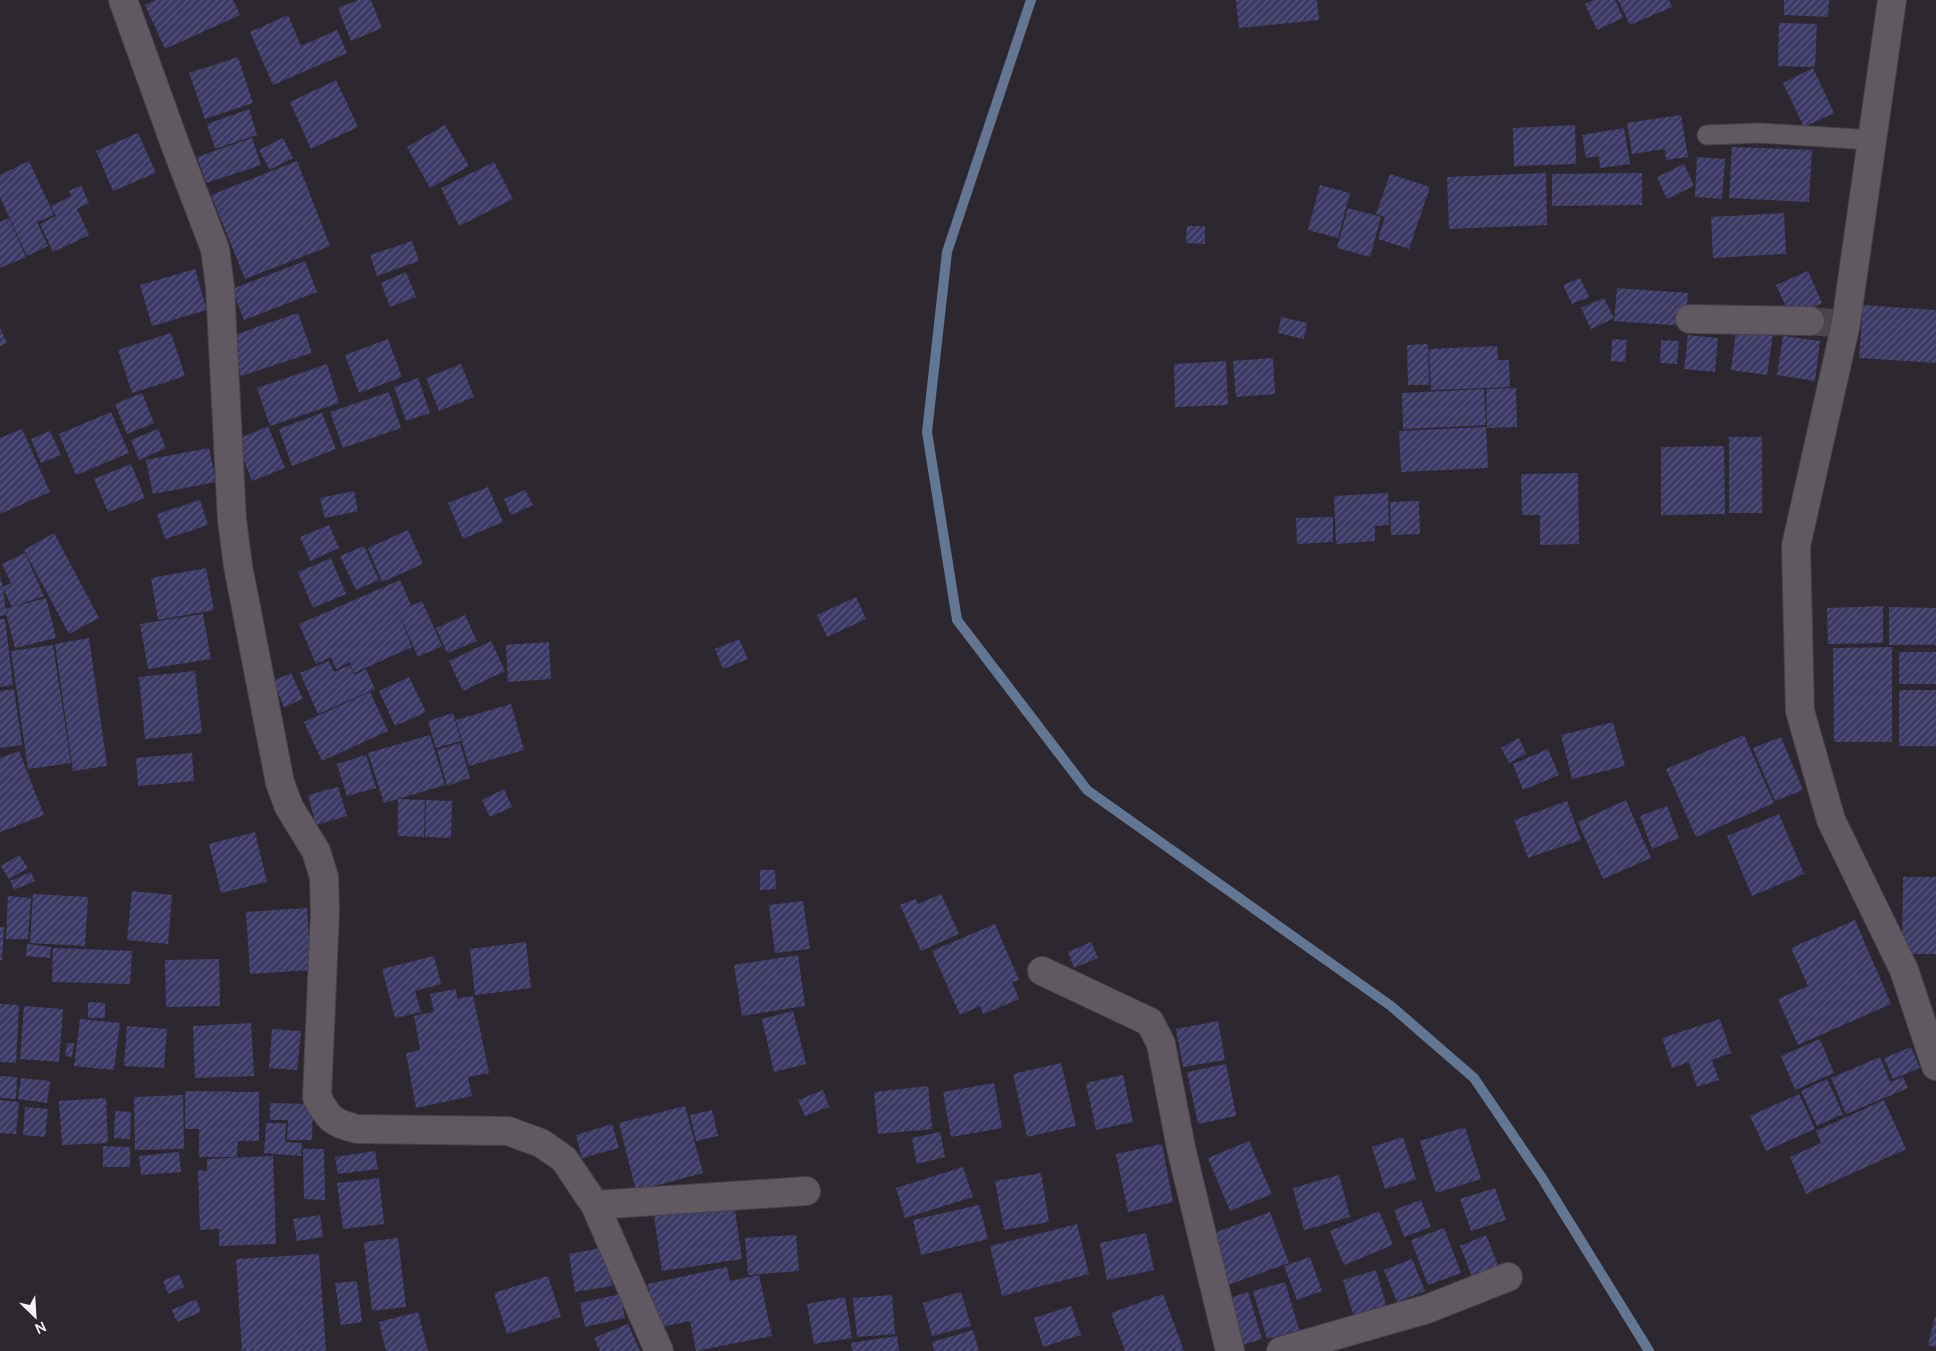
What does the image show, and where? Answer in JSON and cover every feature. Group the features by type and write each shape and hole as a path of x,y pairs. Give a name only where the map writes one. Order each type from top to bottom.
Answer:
{"street":[{"path":"123,0 215,249 220,288 232,520 238,566 280,784 290,807 316,851 324,876 326,911 317,1097 326,1114 337,1124 357,1129 508,1131 541,1143 564,1159 595,1205 659,1351"},
{"path":"1892,0 1872,140 1829,322 1796,546 1800,711 1831,820 1904,970 1936,1066"},
{"path":"1690,320 1829,322"},
{"path":"1042,971 1150,1022 1161,1044 1181,1148 1230,1351"},
{"path":"595,1205 806,1191"},
{"path":"1281,1351 1427,1309 1508,1276"}],"lane":[{"path":"1707,135 1760,133 1872,140"}],"building":[{"path":"156,0 233,0 240,15 165,49 145,5"},
{"path":"358,0 371,0 382,28 351,41 338,8"},
{"path":"1236,0 1317,0 1319,20 1239,28"},
{"path":"1594,0 1615,0 1623,18 1597,30 1585,4"},
{"path":"1618,0 1669,0 1672,7 1630,25"},
{"path":"1784,0 1829,0 1828,17 1784,15"},
{"path":"288,15 301,46 337,30 347,53 273,85 250,32"},
{"path":"1779,23 1817,24 1815,67 1778,66"},
{"path":"238,57 253,103 205,119 189,73"},
{"path":"1813,68 1834,113 1804,127 1783,83"},
{"path":"336,80 358,127 311,149 290,102"},
{"path":"249,109 257,135 215,149 207,124"},
{"path":"1681,115 1688,157 1666,160 1665,149 1632,154 1627,123"},
{"path":"445,125 469,166 430,188 407,147"},
{"path":"1575,125 1576,164 1514,166 1513,128"},
{"path":"1624,128 1630,164 1600,168 1599,156 1586,158 1582,135"},
{"path":"138,133 156,173 113,191 96,151"},
{"path":"252,138 261,165 206,183 197,157"},
{"path":"283,138 293,158 270,170 259,150"},
{"path":"1732,147 1812,150 1809,202 1729,198"},
{"path":"1697,157 1725,159 1722,199 1695,197"},
{"path":"29,161 54,215 37,222 48,246 27,256 0,197 0,175"},
{"path":"297,161 330,246 245,279 211,195"},
{"path":"494,162 513,199 459,226 441,188"},
{"path":"1684,164 1694,186 1667,199 1657,177"},
{"path":"1546,173 1547,225 1449,229 1447,177"},
{"path":"1642,173 1642,205 1552,206 1552,174"},
{"path":"1390,174 1430,187 1409,249 1378,239 1385,217 1376,214"},
{"path":"81,185 89,203 77,209 89,235 53,252 40,224 56,216 51,206 72,196 69,191"},
{"path":"1320,185 1350,193 1338,238 1308,230"},
{"path":"1348,208 1381,217 1370,257 1337,248"},
{"path":"1784,213 1786,254 1713,258 1711,217"},
{"path":"9,218 26,257 0,268 0,222"},
{"path":"1187,226 1205,226 1205,244 1186,243"},
{"path":"412,241 419,261 377,276 370,255"},
{"path":"305,261 317,292 244,320 232,289"},
{"path":"195,269 207,310 152,326 140,285"},
{"path":"1808,271 1822,303 1791,318 1776,285"},
{"path":"406,272 416,297 390,307 381,283"},
{"path":"1580,278 1589,297 1572,304 1563,285"},
{"path":"1617,288 1688,293 1685,326 1614,321"},
{"path":"1604,298 1614,318 1591,329 1581,308"},
{"path":"1863,305 1936,310 1936,363 1859,358"},
{"path":"298,313 312,353 241,376 228,337"},
{"path":"1281,317 1307,323 1304,339 1278,333"},
{"path":"0,328 7,343 0,346"},
{"path":"1736,330 1773,334 1767,375 1731,370"},
{"path":"171,333 185,376 132,393 118,350"},
{"path":"1688,335 1718,338 1715,372 1684,369"},
{"path":"1783,336 1820,341 1815,381 1777,375"},
{"path":"388,339 402,377 359,393 345,355"},
{"path":"1612,339 1627,340 1625,362 1611,361"},
{"path":"1661,340 1679,341 1677,364 1660,363"},
{"path":"1428,344 1429,385 1408,385 1407,345"},
{"path":"1497,346 1498,360 1509,360 1510,387 1431,390 1429,349"},
{"path":"1273,358 1275,394 1236,397 1233,361"},
{"path":"1226,361 1228,405 1175,407 1174,364"},
{"path":"327,364 339,403 270,426 257,388"},
{"path":"461,364 474,397 439,411 426,378"},
{"path":"418,378 430,413 406,421 394,387"},
{"path":"1516,388 1517,427 1487,428 1486,389"},
{"path":"1484,389 1486,425 1403,429 1402,393"},
{"path":"389,392 401,428 343,448 330,412"},
{"path":"142,393 154,423 127,434 115,404"},
{"path":"111,412 129,453 76,475 59,434"},
{"path":"322,413 336,449 292,466 279,429"},
{"path":"268,426 285,468 252,481 236,440"},
{"path":"1486,427 1488,468 1401,472 1399,431"},
{"path":"22,429 50,492 0,514 0,438"},
{"path":"158,429 166,448 139,460 131,440"},
{"path":"50,431 61,455 41,463 31,439"},
{"path":"1729,437 1762,437 1762,513 1729,513"},
{"path":"1724,446 1725,514 1661,515 1661,447"},
{"path":"209,448 216,482 153,494 146,460"},
{"path":"131,464 145,498 108,512 94,479"},
{"path":"1578,473 1579,544 1540,545 1540,515 1522,515 1521,474"},
{"path":"488,487 503,522 463,539 448,503"},
{"path":"525,490 533,505 511,515 504,499"},
{"path":"354,491 358,511 325,518 320,498"},
{"path":"1388,493 1389,525 1375,526 1375,541 1336,544 1334,496"},
{"path":"200,500 208,525 165,539 157,514"},
{"path":"1419,501 1420,534 1391,535 1390,502"},
{"path":"1333,517 1333,542 1297,544 1296,518"},
{"path":"329,525 339,548 310,561 300,537"},
{"path":"408,530 423,564 382,582 368,548"},
{"path":"54,533 99,618 69,634 24,550"},
{"path":"364,546 379,580 356,590 340,556"},
{"path":"25,553 44,596 12,607 3,588 6,615 0,616 0,576 3,587 11,583 2,564"},
{"path":"331,558 346,594 313,608 298,572"},
{"path":"206,568 214,610 158,620 151,578"},
{"path":"400,580 411,605 401,610 422,601 442,646 418,657 398,611 412,647 354,673 350,662 336,669 331,657 316,664 299,624"},
{"path":"856,597 866,619 827,637 817,615"},
{"path":"46,598 56,638 15,648 5,609"},
{"path":"1883,606 1883,643 1828,644 1827,608"},
{"path":"1889,607 1936,608 1936,645 1889,645"},
{"path":"203,614 211,659 148,669 140,624"},
{"path":"465,615 477,641 447,653 436,628"},
{"path":"0,619 5,619 13,685 0,687"},
{"path":"89,638 107,766 73,771 55,644"},
{"path":"739,639 748,659 723,669 715,649"},
{"path":"491,641 505,671 463,691 449,661"},
{"path":"549,642 551,679 508,682 506,645"},
{"path":"53,645 71,763 28,769 11,651"},
{"path":"1892,647 1892,742 1834,742 1833,648"},
{"path":"1899,652 1936,652 1936,684 1899,684"},
{"path":"329,661 334,672 350,665 354,675 366,669 375,689 318,714 300,673"},
{"path":"195,671 202,733 145,739 139,677"},
{"path":"291,673 303,699 284,707 273,681"},
{"path":"409,677 426,712 395,726 379,691"},
{"path":"14,689 22,745 0,748 0,691"},
{"path":"1899,690 1936,690 1936,746 1899,746"},
{"path":"370,692 388,731 322,761 304,722"},
{"path":"511,704 524,750 469,766 456,720"},
{"path":"453,713 461,741 436,748 428,721"},
{"path":"1613,722 1625,766 1572,779 1561,735"},
{"path":"430,735 445,785 384,803 368,753"},
{"path":"1744,735 1774,803 1696,837 1666,769"},
{"path":"1781,737 1803,790 1775,801 1753,748"},
{"path":"1519,738 1526,754 1509,763 1501,748"},
{"path":"460,743 470,778 447,786 437,750"},
{"path":"1548,749 1559,775 1523,790 1513,764"},
{"path":"19,751 44,815 0,832 0,758"},
{"path":"192,753 194,781 138,786 136,758"},
{"path":"366,755 376,788 347,796 337,764"},
{"path":"338,787 347,816 316,825 308,795"},
{"path":"504,789 512,807 490,817 482,800"},
{"path":"398,799 425,800 424,837 398,836"},
{"path":"426,800 452,801 451,838 425,837"},
{"path":"1626,800 1651,858 1603,879 1578,822"},
{"path":"1567,801 1581,840 1528,858 1514,820"},
{"path":"1667,806 1679,838 1652,849 1640,816"},
{"path":"1779,814 1804,874 1752,896 1727,836"},
{"path":"255,832 267,882 221,893 209,844"},
{"path":"19,855 28,868 9,879 1,866"},
{"path":"760,870 775,870 776,889 760,890"},
{"path":"31,872 35,881 14,890 10,881"},
{"path":"1903,877 1936,877 1936,954 1902,954"},
{"path":"132,891 172,895 168,944 127,940"},
{"path":"33,894 88,897 85,946 30,943"},
{"path":"941,894 959,934 921,951 900,905 916,899 918,904"},
{"path":"8,896 31,898 28,939 6,939"},
{"path":"803,901 810,949 775,953 769,905"},
{"path":"307,908 311,970 250,974 246,912"},
{"path":"1855,920 1891,1004 1798,1045 1778,999 1808,986 1791,948"},
{"path":"995,924 1019,980 1012,982 1019,999 983,1014 980,1006 960,1015 932,951"},
{"path":"0,927 4,927 2,960 0,960"},
{"path":"526,942 531,988 475,995 470,949"},
{"path":"1091,942 1098,958 1074,968 1068,952"},
{"path":"27,944 51,947 50,958 26,956"},
{"path":"53,948 132,951 130,984 52,982"},
{"path":"798,955 805,1006 742,1016 734,965"},
{"path":"434,956 441,984 415,991 421,1012 395,1018 382,969"},
{"path":"219,959 220,1006 166,1007 165,960"},
{"path":"456,989 457,999 473,996 489,1073 468,1077 472,1096 416,1108 406,1053 420,1050 414,1016 434,1012 430,994"},
{"path":"88,1002 105,1003 105,1018 88,1018"},
{"path":"0,1004 19,1005 16,1063 0,1062"},
{"path":"24,1006 63,1009 59,1062 20,1059"},
{"path":"793,1011 806,1064 774,1072 762,1019"},
{"path":"80,1019 120,1023 114,1070 74,1066"},
{"path":"1720,1019 1731,1053 1712,1060 1719,1080 1697,1087 1689,1062 1672,1068 1662,1038"},
{"path":"1218,1021 1225,1060 1183,1067 1176,1029"},
{"path":"251,1023 254,1076 195,1078 193,1026"},
{"path":"127,1026 167,1029 164,1068 124,1066"},
{"path":"272,1029 301,1031 297,1070 269,1068"},
{"path":"1820,1039 1834,1073 1795,1090 1781,1056"},
{"path":"67,1043 74,1043 72,1057 65,1056"},
{"path":"1911,1047 1920,1068 1893,1079 1884,1058"},
{"path":"1880,1057 1890,1082 1903,1077 1908,1088 1846,1114 1831,1078"},
{"path":"1061,1063 1076,1126 1027,1137 1013,1074"},
{"path":"1226,1064 1236,1116 1198,1124 1187,1072"},
{"path":"1123,1075 1133,1122 1096,1130 1086,1083"},
{"path":"0,1076 17,1077 16,1099 0,1098"},
{"path":"21,1078 50,1081 47,1103 18,1099"},
{"path":"1827,1079 1843,1114 1817,1126 1801,1091"},
{"path":"994,1083 1002,1128 951,1137 943,1092"},
{"path":"928,1086 932,1129 878,1134 874,1092"},
{"path":"823,1090 829,1107 805,1116 798,1100"},
{"path":"185,1091 259,1092 259,1141 238,1141 237,1157 199,1157 199,1129 185,1129"},
{"path":"1799,1094 1815,1129 1766,1151 1750,1116"},
{"path":"183,1095 184,1149 135,1150 134,1097"},
{"path":"106,1098 108,1143 62,1145 59,1101"},
{"path":"0,1100 19,1102 16,1134 0,1133"},
{"path":"1884,1100 1906,1149 1806,1194 1790,1157 1821,1143 1816,1131"},
{"path":"270,1103 313,1104 312,1140 287,1140 288,1120 270,1120"},
{"path":"685,1106 703,1173 636,1191 619,1123"},
{"path":"25,1107 48,1109 45,1137 23,1135"},
{"path":"712,1110 718,1136 696,1141 690,1115"},
{"path":"115,1111 131,1112 130,1139 114,1138"},
{"path":"266,1123 286,1123 285,1142 302,1143 301,1156 264,1153"},
{"path":"612,1124 619,1148 582,1158 576,1135"},
{"path":"1465,1127 1481,1179 1436,1193 1420,1141"},
{"path":"940,1132 945,1157 917,1164 912,1138"},
{"path":"1403,1137 1416,1179 1385,1189 1372,1147"},
{"path":"1249,1141 1272,1194 1230,1211 1208,1158"},
{"path":"1162,1144 1173,1202 1128,1212 1116,1154"},
{"path":"103,1146 130,1147 130,1167 103,1167"},
{"path":"303,1149 324,1149 325,1200 304,1199"},
{"path":"375,1151 378,1169 338,1174 335,1157"},
{"path":"179,1152 181,1172 141,1175 139,1156"},
{"path":"273,1156 276,1244 219,1246 219,1229 200,1230 198,1170 207,1171 207,1159"},
{"path":"963,1167 973,1197 905,1218 896,1188"},
{"path":"1041,1173 1049,1222 1004,1230 995,1181"},
{"path":"1339,1175 1350,1217 1304,1230 1293,1188"},
{"path":"379,1178 384,1224 343,1229 337,1183"},
{"path":"1495,1188 1506,1220 1471,1231 1460,1199"},
{"path":"1421,1200 1431,1227 1404,1237 1394,1210"},
{"path":"734,1204 742,1259 662,1271 654,1216"},
{"path":"979,1205 988,1239 921,1255 913,1220"},
{"path":"1379,1211 1393,1245 1344,1265 1330,1231"},
{"path":"1270,1212 1289,1263 1225,1286 1206,1236"},
{"path":"320,1215 323,1237 297,1241 293,1219"},
{"path":"1077,1224 1089,1274 1002,1296 990,1246"},
{"path":"1444,1228 1461,1273 1428,1285 1411,1240"},
{"path":"1146,1233 1154,1270 1107,1280 1100,1243"},
{"path":"796,1235 799,1271 748,1275 745,1238"},
{"path":"1486,1235 1499,1268 1473,1279 1460,1246"},
{"path":"398,1238 406,1307 372,1311 364,1242"},
{"path":"606,1247 612,1286 575,1292 569,1254"},
{"path":"319,1254 326,1351 242,1351 236,1259"},
{"path":"1310,1257 1322,1291 1297,1300 1284,1266"},
{"path":"1412,1259 1425,1291 1397,1302 1384,1270"},
{"path":"727,1267 730,1281 759,1275 772,1336 696,1351 690,1321 657,1328 648,1284"},
{"path":"1376,1270 1387,1308 1354,1317 1343,1280"},
{"path":"179,1274 184,1287 168,1294 163,1281"},
{"path":"548,1276 561,1317 507,1334 494,1293"},
{"path":"357,1281 362,1322 341,1325 335,1283"},
{"path":"1285,1282 1299,1330 1267,1339 1253,1291"},
{"path":"961,1292 971,1326 932,1336 923,1303"},
{"path":"1248,1292 1262,1339 1237,1347 1223,1300"},
{"path":"620,1294 625,1318 585,1327 580,1303"},
{"path":"1163,1294 1184,1351 1125,1351 1111,1313"},
{"path":"892,1295 895,1334 857,1337 853,1298"},
{"path":"845,1297 852,1338 814,1344 807,1304"},
{"path":"196,1299 201,1312 177,1322 172,1310"},
{"path":"1071,1306 1081,1335 1043,1347 1034,1318"},
{"path":"418,1312 428,1351 386,1351 379,1322"},
{"path":"1936,1317 1936,1347 1928,1345"},
{"path":"628,1324 640,1351 600,1351 594,1338"},
{"path":"973,1330 979,1351 934,1351 932,1342"},
{"path":"897,1336 899,1351 852,1351 851,1343"}],"waterway":[{"path":"1031,0 947,252 927,432 957,620 1087,790 1391,1006 1474,1078 1542,1178 1649,1351"}],"tunnel":[{"path":"1810,321 1832,323"}]}
